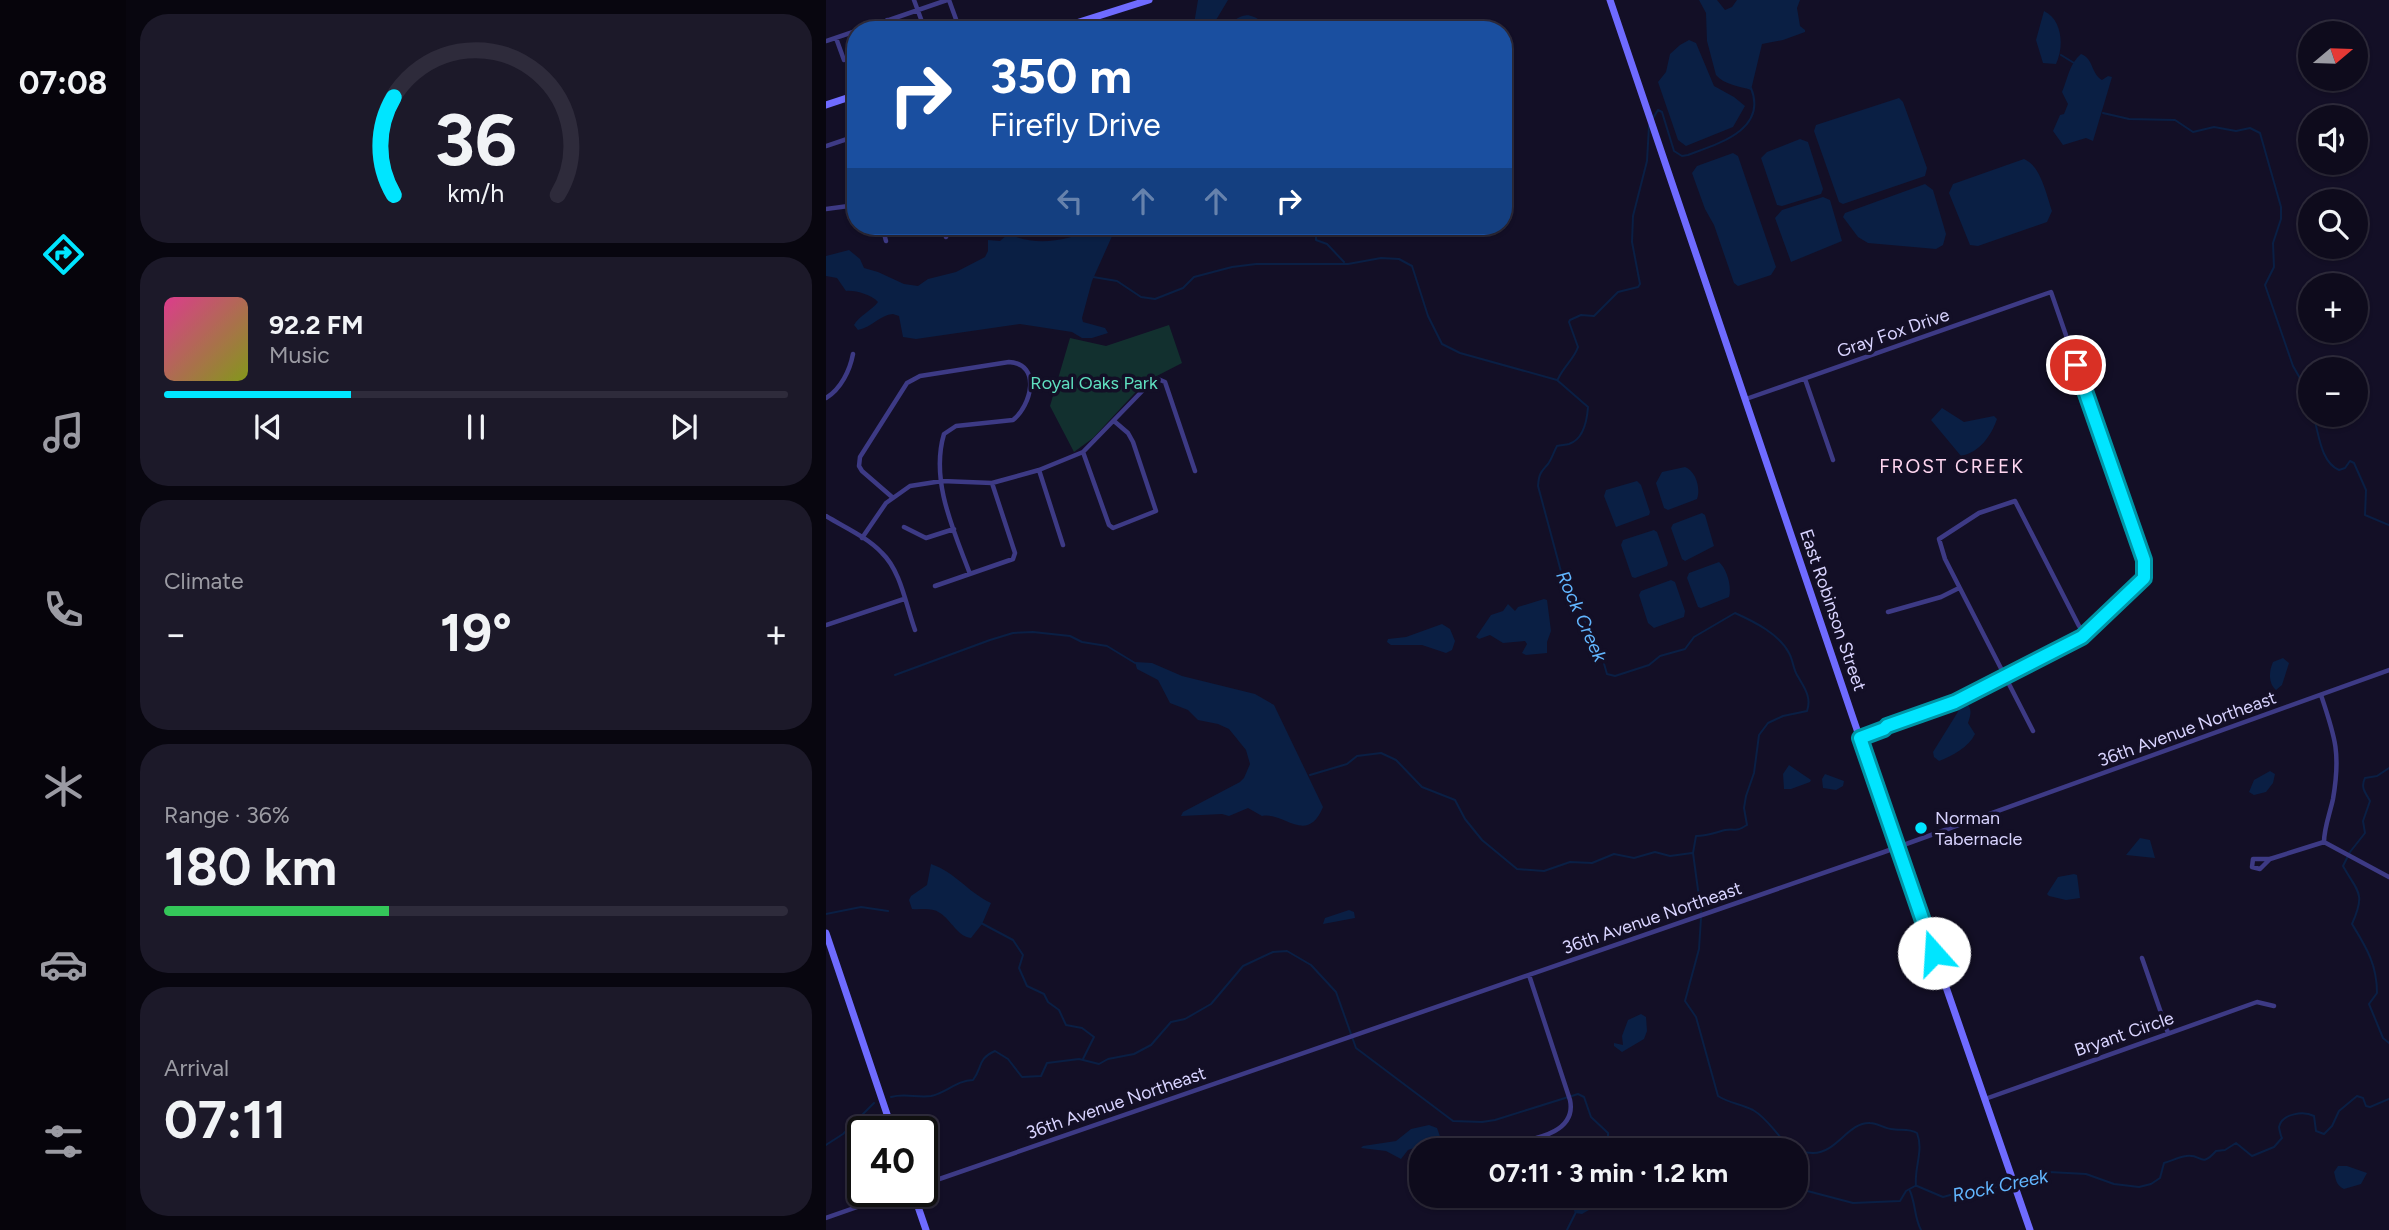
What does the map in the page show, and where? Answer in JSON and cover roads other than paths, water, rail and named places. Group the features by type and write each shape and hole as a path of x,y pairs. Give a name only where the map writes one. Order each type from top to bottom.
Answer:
{"street":[{"path":"914,0 922,21"},
{"path":"884,21 948,0 957,21"},
{"path":"1082,21 1149,0"},
{"name":"East Robinson Street","path":"1610,0 1859,736 2030,1230"},
{"path":"826,41 847,34"},
{"path":"836,38 844,60"},
{"path":"826,105 847,98"},
{"path":"826,146 847,139"},
{"path":"826,209 847,206"},
{"path":"884,235 886,241"},
{"name":"Gray Fox Drive","path":"1745,400 2051,292 2145,566 2141,582 2087,634"},
{"path":"826,398 838,388 851,367 853,354"},
{"path":"892,497 862,471 859,466 860,457 907,383 920,376 1009,362 1024,366 1030,378 1024,409 1020,415 1013,419 957,426 944,434 941,444 943,496 970,574"},
{"path":"1805,379 1833,460"},
{"path":"862,538 892,497 910,486 942,481 992,484 1039,470 1083,452 1149,384 1162,380 1166,382 1195,471"},
{"path":"1083,452 1108,525 1113,528 1156,511 1133,442 1128,433 1114,421"},
{"path":"1039,470 1063,545"},
{"path":"935,586 1013,559 1015,553 992,484"},
{"path":"1859,736 1880,725 1887,726 1955,702 2005,677 2087,634 2079,626 2015,501 1979,513 1939,539 1942,553 1959,588 2005,677 2033,732"},
{"path":"826,516 862,538 882,553 891,564 915,630"},
{"path":"904,527 926,538 954,529"},
{"path":"1888,612 1941,597 1959,588"},
{"path":"826,625 904,599"},
{"name":"36th Avenue Northeast","path":"938,1179 1898,847 2389,670"},
{"path":"2321,695 2334,731 2337,750 2333,798 2324,842"},
{"path":"2270,859 2324,842 2387,876 2389,882"},
{"path":"826,933 888,1116"},
{"path":"2142,958 2168,1034"},
{"path":"1529,975 1570,1100 1571,1112 1568,1120 1541,1138"},
{"name":"Bryant Circle","path":"1985,1099 2257,1002 2274,1006"},
{"path":"826,1217 856,1207"},
{"path":"918,1207 926,1230"}],"water":[{"path":"1198,0 1228,0 1217,21 1194,21"},
{"path":"1699,0 1717,0 1725,10 1732,7 1737,0 1800,0 1797,8 1800,26 1805,32 1762,44 1751,90 1732,85 1716,75 1707,41 1706,13"},
{"path":"2044,11 2055,21 2060,35 2056,64 2043,63 2036,40"},
{"path":"1245,16 1260,21 1235,21"},
{"path":"1689,40 1696,43 1714,86 1745,106 1733,127 1686,146 1678,140 1658,82 1666,72 1670,54"},
{"path":"2081,54 2088,59 2102,80 2108,76 2112,77 2093,141 2086,138 2063,145 2053,131 2068,104 2062,92 2069,72"},
{"path":"1899,98 1903,102 1927,168 1925,176 1843,204 1839,202 1814,131 1816,125"},
{"path":"1800,139 1808,142 1823,189 1821,194 1782,206 1777,205 1761,158 1767,152"},
{"path":"1733,153 1738,156 1776,267 1771,275 1738,286 1734,283 1692,173 1697,166"},
{"path":"2024,159 2035,168 2045,189 2052,211 2047,222 1978,246 1970,245 1949,193 1953,184"},
{"path":"1925,184 1933,190 1946,234 1943,245 1936,249 1868,243 1858,237 1843,217 1845,213"},
{"path":"1823,197 1830,200 1842,241 1791,262 1775,218 1782,210"},
{"path":"1007,235 1031,241 1053,241 1074,236 1113,235 1092,281 1082,318 1083,322 1105,328 1108,333 1092,338 1020,324 916,339 903,337 899,316 893,314 858,330 854,325 856,322 878,302 872,297 846,291 837,278 826,276 826,256 849,250 860,259 864,268 904,284 918,286 928,279 956,272 985,257 988,240 1000,241"},
{"path":"1942,408 1964,422 1994,416 1997,419 1984,442 1974,451 1961,456 1931,420"},
{"path":"1685,467 1697,481 1697,499 1668,510 1664,508 1656,483 1662,472"},
{"path":"1637,481 1641,485 1649,515 1616,527 1604,496 1606,490"},
{"path":"1702,513 1705,515 1714,546 1685,561 1671,528 1673,524"},
{"path":"1654,530 1657,532 1667,566 1632,577 1621,545 1623,540"},
{"path":"1719,562 1728,578 1729,597 1698,607 1687,578 1689,573"},
{"path":"1671,580 1675,582 1685,611 1684,617 1654,628 1648,623 1639,595 1641,591"},
{"path":"1547,600 1551,631 1547,653 1522,653 1527,644 1525,641 1503,643 1490,635 1479,639 1476,637 1491,615 1503,611 1508,604 1515,611 1518,607"},
{"path":"1442,624 1450,629 1455,641 1452,650 1446,653 1422,645 1391,645 1387,642 1388,639 1406,637"},
{"path":"2283,658 2289,663 2282,685 2276,690 2270,680 2271,669 2273,662"},
{"path":"1135,662 1152,663 1182,676 1255,694 1274,705 1323,807 1317,818 1302,826 1262,816 1248,808 1229,816 1181,816 1183,812 1244,778 1250,764 1246,750 1229,729 1198,720 1188,710 1170,703 1158,680 1137,669"},
{"path":"1964,702 1970,708 1968,723 1975,734 1955,754 1939,761 1933,752"},
{"path":"1789,765 1811,780 1810,782 1784,789 1783,774"},
{"path":"2270,771 2275,774 2273,783 2266,792 2254,795 2249,792 2254,780"},
{"path":"1825,774 1844,781 1843,786 1836,790 1823,788 1822,779"},
{"path":"2140,838 2150,840 2155,858 2126,855"},
{"path":"931,864 991,903 982,924 971,938 958,931 937,911 912,909 909,900 927,885"},
{"path":"2077,875 2080,898 2066,900 2047,894 2058,877"},
{"path":"1349,910 1354,912 1355,918 1323,924 1325,918"},
{"path":"1641,1014 1646,1017 1647,1031 1644,1039 1622,1052 1614,1043 1623,1045 1622,1036 1628,1020"},
{"path":"1429,1125 1437,1128 1441,1138 1409,1138 1409,1150 1401,1159 1386,1151 1361,1148 1396,1141 1411,1129"},
{"path":"2338,1166 2347,1166 2367,1173 2361,1184 2344,1189 2335,1177 2334,1172"},
{"path":"1573,1208 1592,1208 1582,1214 1575,1213"}],"waterway":[{"path":"2061,55 2074,63"},
{"path":"1653,118 1658,110 1662,112 1674,151 1682,156 1688,155 1725,140 1746,125 1752,115 1754,102 1751,88"},
{"path":"2103,113 2129,119 2175,120 2193,132 2214,127 2236,131 2250,128 2260,133 2281,207 2281,219 2273,243 2274,267 2265,285 2298,375"},
{"path":"1558,379 1578,347 1570,320 1581,315 1594,316 1618,292 1638,287 1640,284 1632,242 1633,216 1647,161 1649,126"},
{"name":"Rock Creek","path":"1316,235 1316,240 1327,244 1344,262"},
{"name":"Rock Creek","path":"1093,277 1117,281 1141,297 1155,299 1183,288 1194,277 1232,267 1256,264 1348,264 1381,258 1399,259 1412,266 1428,316 1442,344 1460,353 1557,380 1588,407 1586,424 1581,434 1574,442 1557,446 1541,473 1538,486 1563,579 1600,650 1607,674 1615,676 1649,665 1660,656 1685,649 1694,637 1735,613 1766,629 1785,646 1808,697 1807,711 1783,716 1768,723 1759,735 1754,773 1744,808 1747,825 1737,830 1696,836 1693,853 1701,912"},
{"path":"2316,427 2324,454 2333,466 2339,470 2345,468 2350,461 2354,463 2366,490 2365,515 2389,525"},
{"path":"895,675 1013,633 1070,636 1082,642 1107,646 1135,663"},
{"path":"1310,775 1347,764 1357,756 1381,753 1396,760 1422,787 1455,800 1465,819 1482,840 1517,869 1544,871 1570,862 1592,863 1614,854 1634,858 1655,852 1670,856 1692,853"},
{"path":"2389,768 2377,776 2365,778 2363,788 2370,801 2363,821 2365,833 2343,866 2359,899 2352,924 2366,948 2375,973 2377,993 2369,1004 2383,1038 2389,1043"},
{"path":"826,914 861,907 888,911"},
{"name":"Rock Creek","path":"1701,918 1699,949 1685,1001 1696,1017 1718,1096 1753,1110 1768,1122 1786,1143 1793,1148 1813,1153 1829,1148 1862,1124 1873,1123 1891,1129 1914,1131 1920,1146 1916,1186"},
{"path":"981,923 1013,940 1023,955 1019,968 1027,986 1044,994 1048,1002 1059,1010 1066,1025 1082,1028 1094,1037 1083,1059"},
{"path":"891,1097 931,1096 973,1080 983,1060 995,1051 1008,1059 1022,1077 1041,1076 1047,1063 1079,1059 1099,1064 1108,1059 1134,1054 1151,1045 1171,1022 1185,1019 1211,1004 1243,966 1273,952 1287,951 1311,965 1336,992 1356,1048 1453,1121 1495,1120 1578,1094 1584,1097 1591,1117 1611,1138"},
{"name":"Rock Creek","path":"2018,1183 2049,1172 2086,1174 2114,1184 2139,1187 2160,1178 2164,1163 2181,1157 2191,1156 2204,1160 2216,1151 2225,1150 2236,1143 2252,1156 2274,1147 2282,1138 2279,1127 2281,1122 2289,1116 2314,1116 2316,1131 2324,1134 2332,1126 2339,1111 2357,1096 2363,1098 2366,1106 2370,1107 2389,1099"},
{"path":"826,1145 843,1134 874,1103"},
{"name":"Rock Creek","path":"1917,1186 1943,1197 1965,1191 2012,1185"},
{"path":"1808,1191 1853,1203 1900,1201 1906,1191 1915,1186"},
{"path":"1910,1191 1921,1230"},
{"path":"1567,1230 1576,1212"}],"place":[{"name":"Norman Tabernacle","path":"1921,828"}],"district":[{"name":"FROST CREEK","path":"1952,466"}],"park label":[{"name":"Royal Oaks Park","path":"1094,383"}]}
